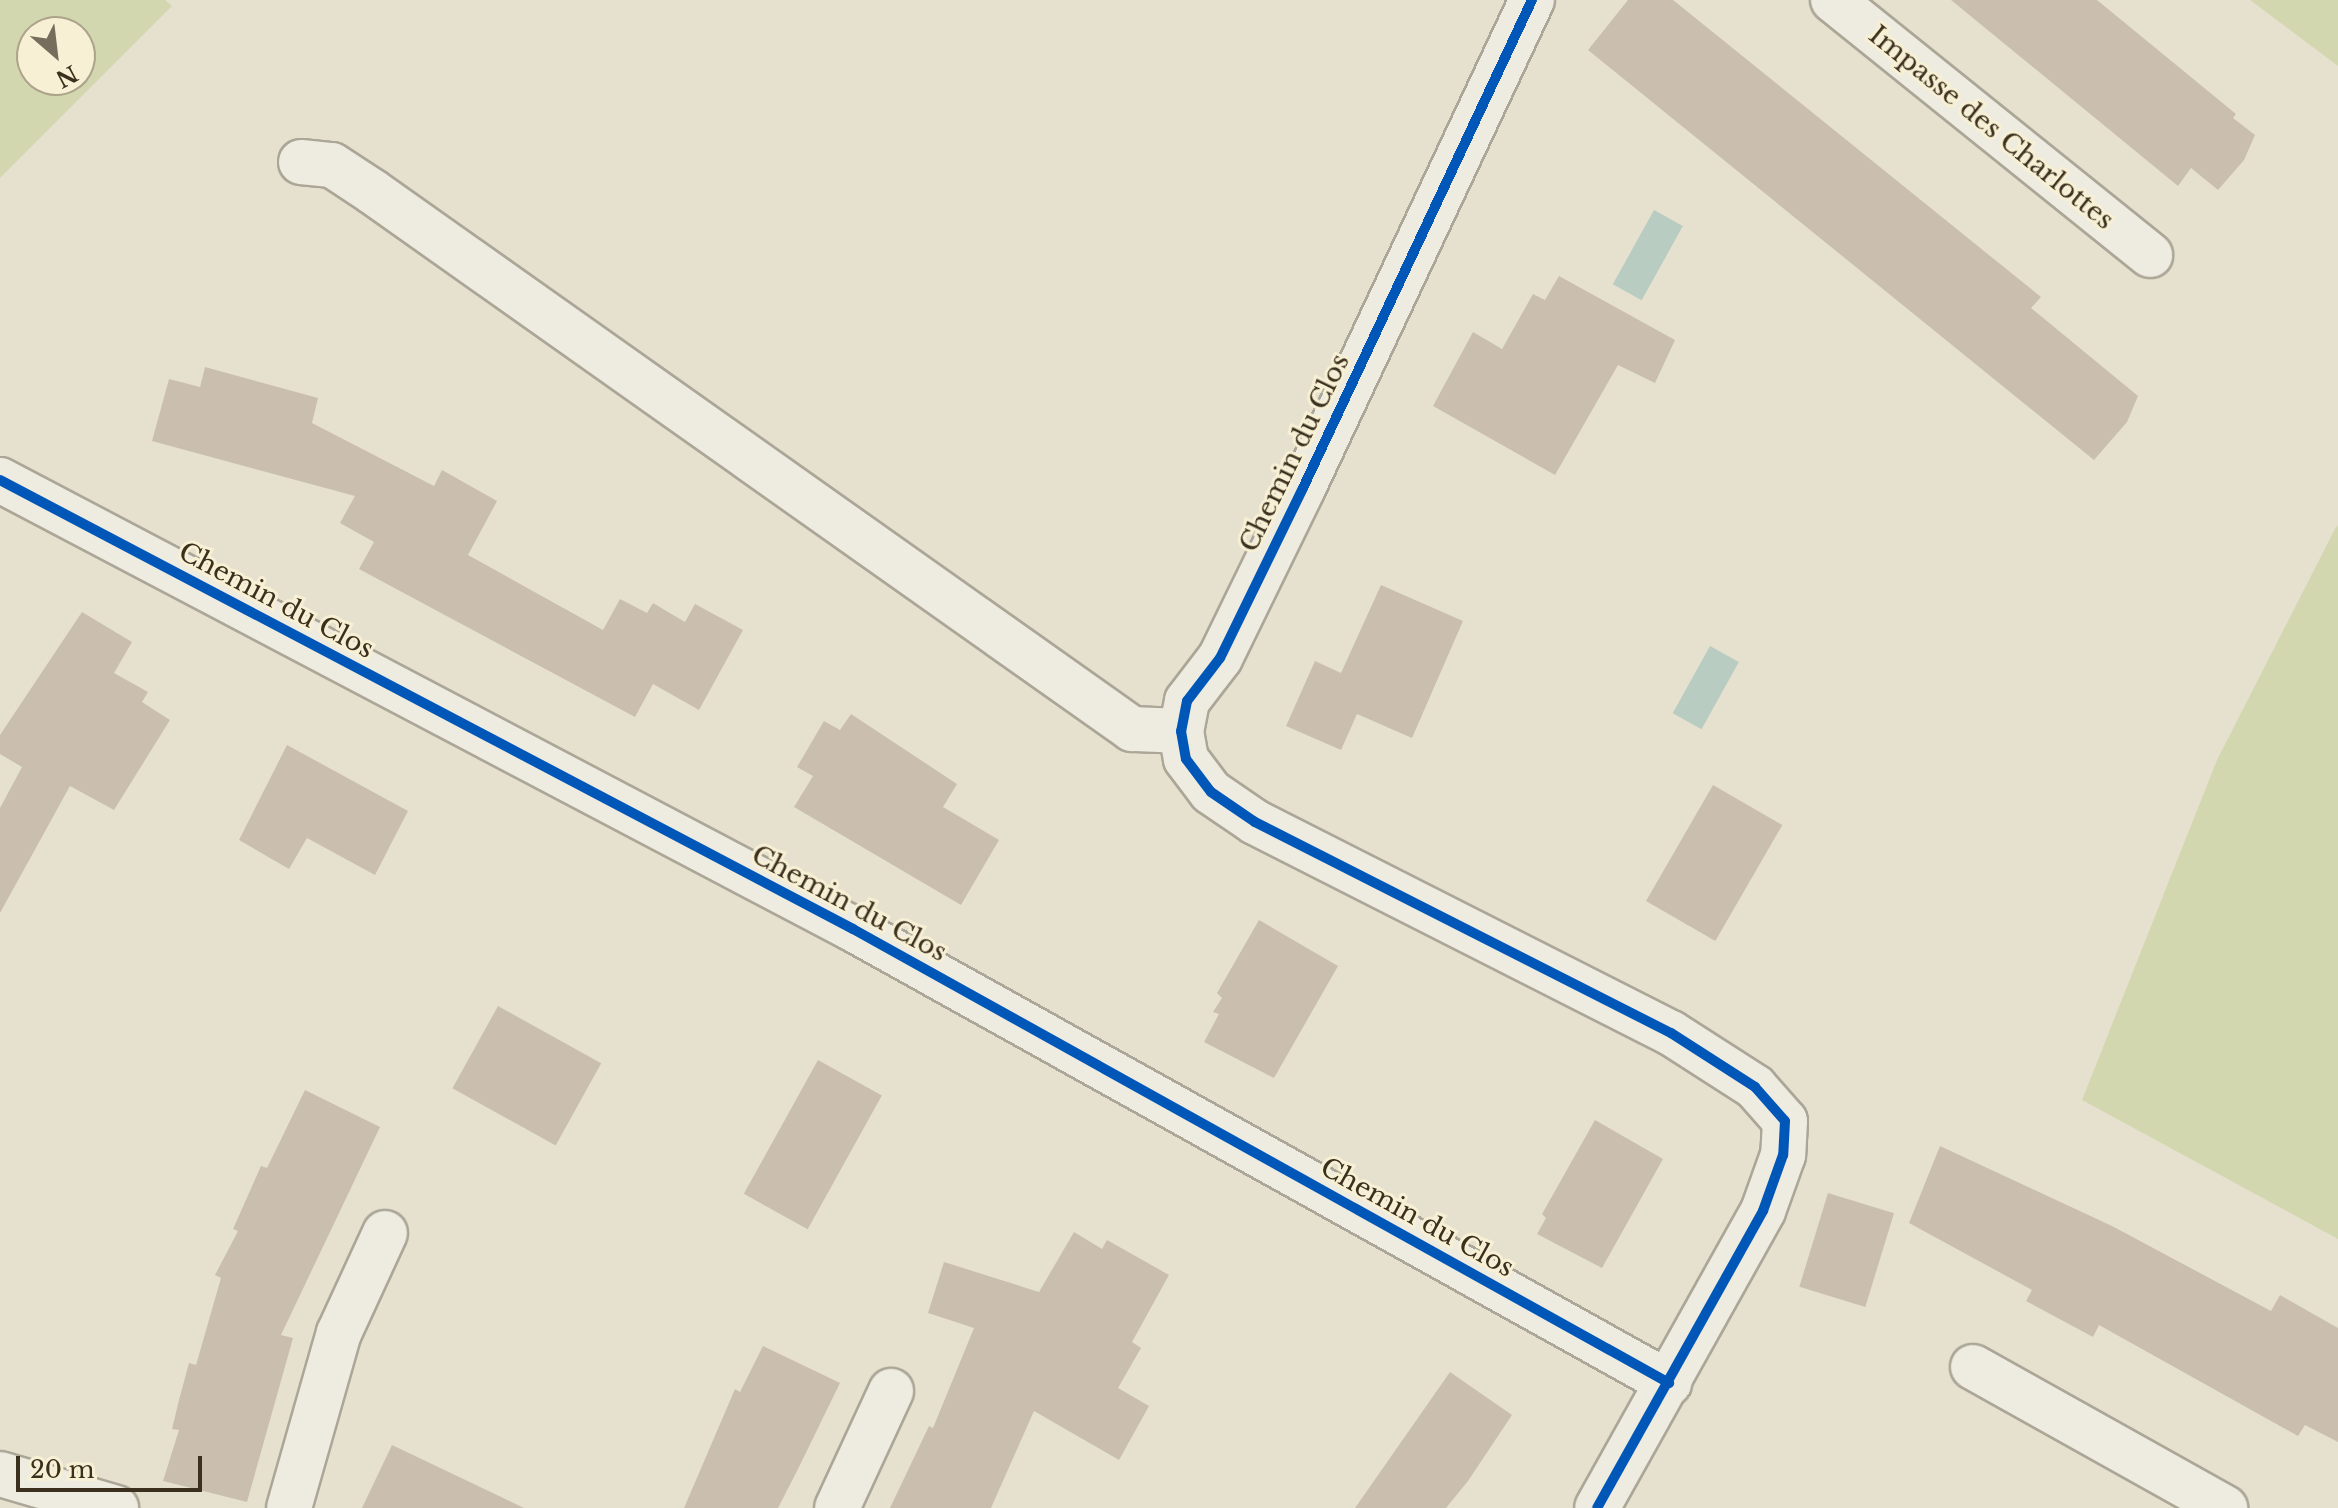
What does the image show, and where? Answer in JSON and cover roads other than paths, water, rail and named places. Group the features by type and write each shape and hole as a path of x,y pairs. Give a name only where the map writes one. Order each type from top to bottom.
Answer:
{"street":[{"name":"Chemin du Clos","path":"1181,731 1187,701 1220,658 1532,0"},
{"name":"Impasse des Charlottes","path":"1833,0 2150,255"},
{"path":"301,162 332,165 373,192 1132,729 1181,731 1186,759 1211,792 1255,822 1671,1033 1755,1087 1785,1121 1783,1155 1763,1211 1597,1508"},
{"name":"Chemin du Clos","path":"0,480 853,929 1669,1383"},
{"path":"289,1508 339,1333 385,1233"},
{"path":"1973,1367 2225,1508"},
{"path":"837,1508 891,1391"},
{"path":"0,1474 116,1508"}]}
